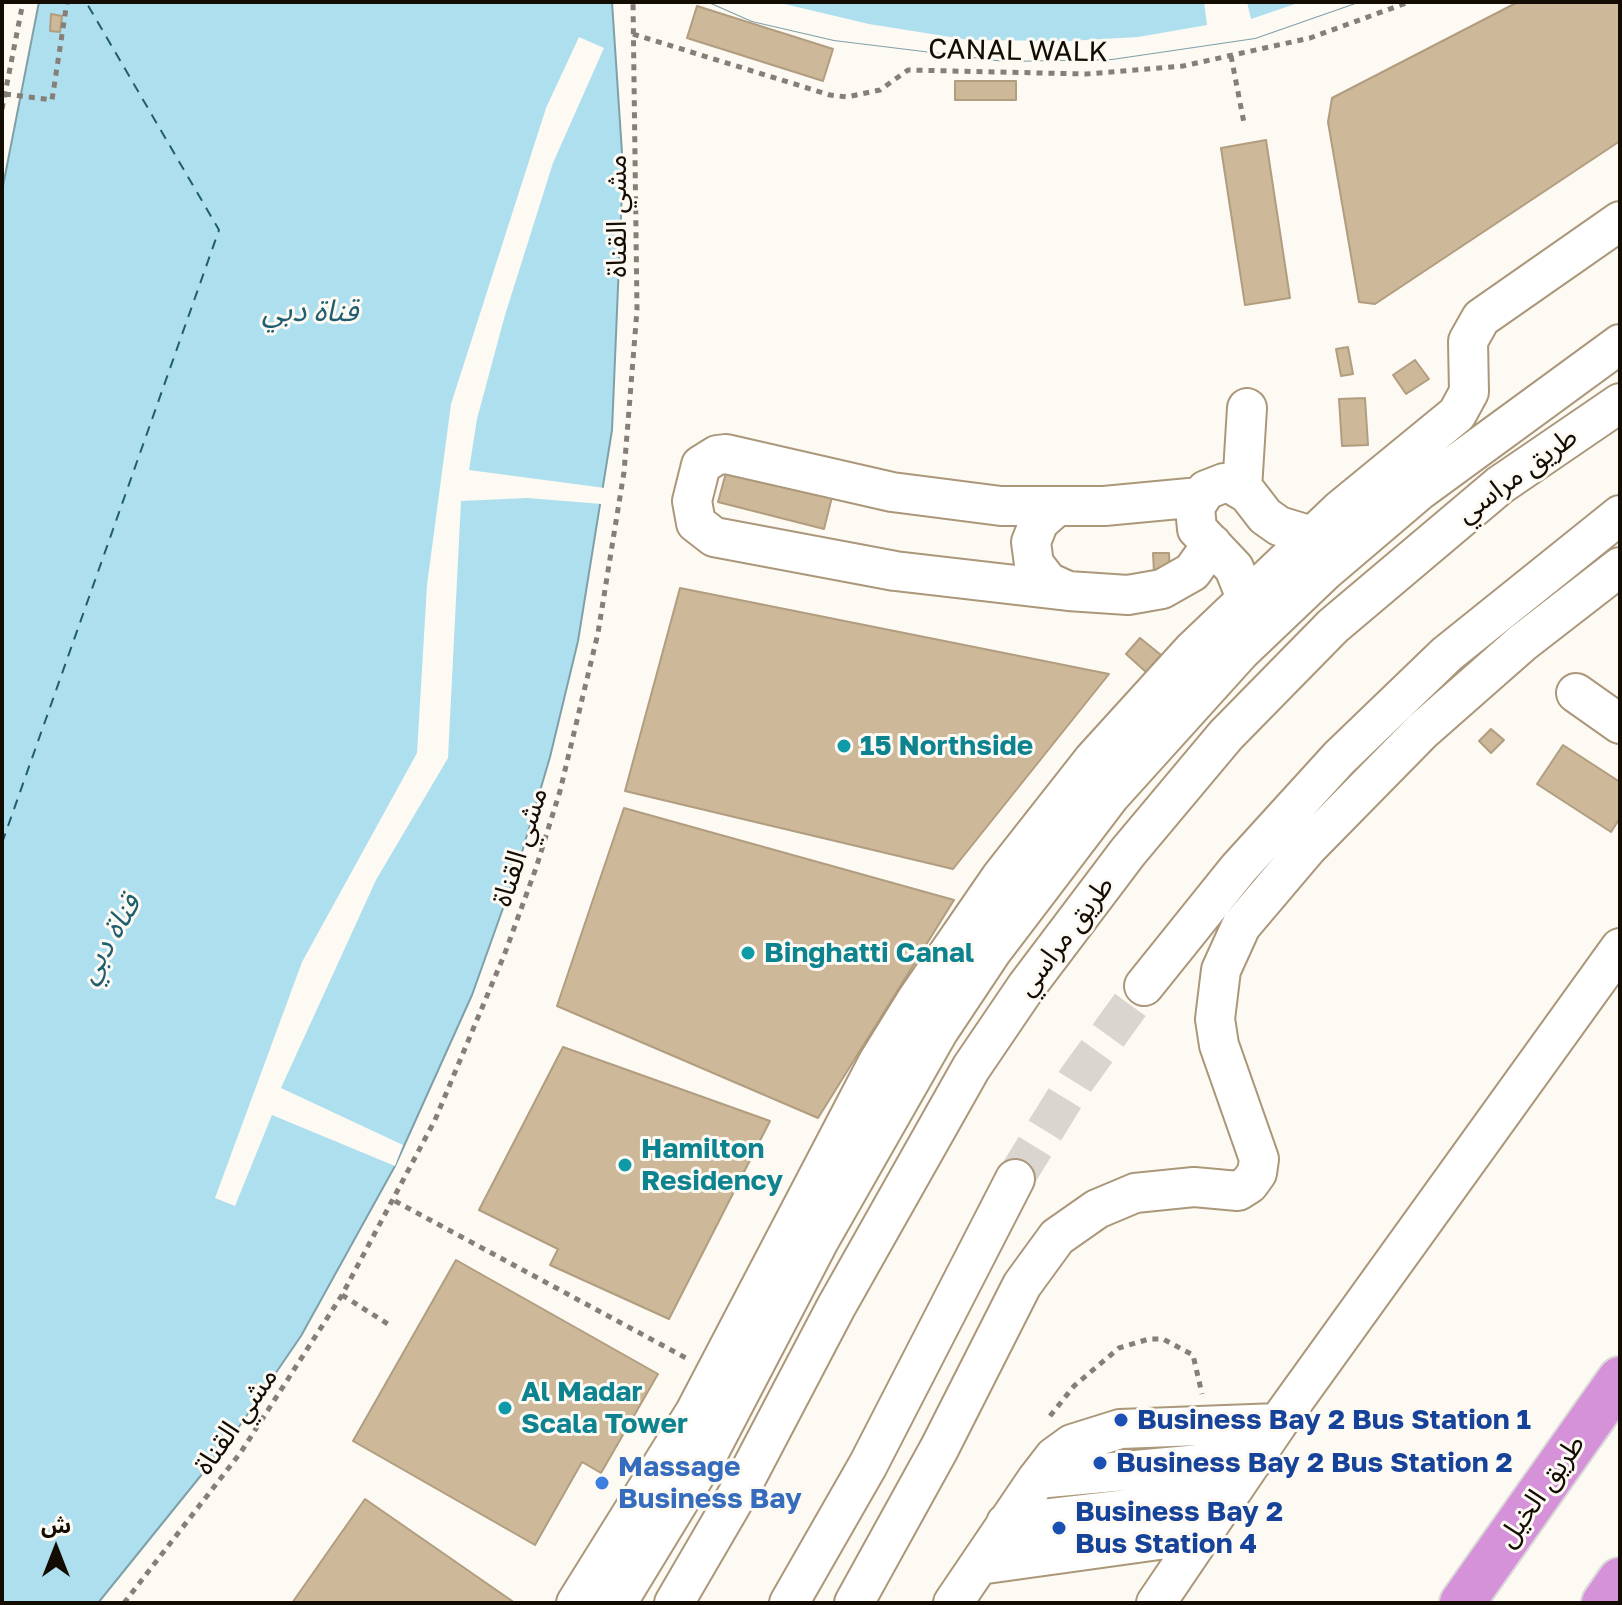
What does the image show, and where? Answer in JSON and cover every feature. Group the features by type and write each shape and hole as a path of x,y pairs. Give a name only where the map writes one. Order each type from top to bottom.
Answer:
{"highway":[{"name":"طريق الخيل","path":"1462,1603 1620,1379"},
{"path":"1604,1603 1620,1580"}],"street":[{"path":"601,1596 656,1478 715,1373 814,1181 857,1136 938,1032 992,951 1110,796 1241,651 1325,571 1407,477 1464,404 1470,379 1468,341 1481,318 1620,221"},
{"path":"601,1596 709,1452 820,1239 857,1136 933,974 1046,817 1142,704 1312,536 1620,344"},
{"name":"طريق مراسي","path":"674,1603 741,1488 850,1282 971,1068 1017,1000 1128,852 1226,735 1333,626 1500,485 1615,406"},
{"path":"1242,489 1247,408"},
{"path":"1200,497 1056,507 1001,506 892,492 726,454 717,455 701,465 692,501 696,523 714,537 895,571 1068,591 1128,595 1162,589 1192,572 1212,544"},
{"path":"1246,598 1234,568 1203,538 1194,518 1200,497 1206,490 1224,483 1242,489 1265,516 1279,526 1312,536"},
{"path":"1056,507 1039,522 1031,542 1034,564 1048,582 1068,591"},
{"path":"1144,986 1238,869 1350,747 1470,635 1620,515"},
{"path":"854,1603 939,1449 1022,1285 1057,1237 1097,1209 1135,1193 1194,1187 1238,1191 1249,1184 1257,1173 1259,1159 1219,1045 1215,1019 1221,970 1241,926 1308,847 1422,731 1522,643 1620,567"},
{"path":"1576,693 1620,724"},
{"path":"1156,1603 1278,1423 1620,948"},
{"path":"789,1603 868,1465 1015,1179"},
{"path":"814,1181 820,1239"},
{"path":"953,1603 1037,1479 1054,1457 1072,1444 1095,1434 1120,1429 1278,1423"},
{"path":"1037,1479 1255,1459"},
{"path":"1006,1523 1229,1497"},
{"path":"979,1565 1202,1534"}],"path":[{"path":"2,109 23,2"},
{"path":"5,94 52,100 67,2"},
{"name":"مشي القناة","path":"124,1603 241,1452 342,1295 395,1201 471,1037 531,882 560,791 598,633 624,472 637,310 633,2"},
{"name":"CANAL WALK","path":"633,34 830,95 847,97 880,90 908,70 1086,74 1183,66 1310,38 1409,2"},
{"path":"1231,56 1244,123"},
{"path":"395,1201 715,1373"},
{"path":"342,1295 391,1326"}],"water":[{"name":"قناة دبي","path":"39,2 612,2 623,168 612,430 578,641 550,757 517,869 472,995 395,1166 301,1336 232,1437 98,1603 2,1603 2,191"},
{"path":"709,2 1358,2 1255,38 1112,59 1005,61 834,40 752,21"}],"pier":[{"path":"709,2 776,2 869,24 969,40 1069,41 1138,37 1207,25 1204,2 1247,2 1251,19 1301,2 1358,2 1255,38 1112,59 1005,61 834,40 752,21"},
{"path":"579,37 604,48 553,163 505,315 477,419 469,470 605,488 602,504 527,498 461,501 448,758 376,880 281,1088 403,1145 395,1166 272,1115 235,1206 215,1198 302,962 417,753 427,585 451,404 546,108"}],"building":[{"path":"1518,2 1620,2 1620,141 1375,304 1359,302 1328,122 1332,98"},
{"path":"697,6 833,49 823,81 687,38"},
{"path":"51,14 62,16 60,32 50,31"},
{"path":"955,81 1016,81 1016,100 955,100"},
{"path":"1266,140 1290,298 1245,305 1221,148"},
{"path":"1348,347 1353,374 1341,376 1336,349"},
{"path":"1415,360 1429,379 1406,394 1393,375"},
{"path":"1365,398 1368,445 1342,446 1339,399"},
{"path":"730,458 835,485 824,529 718,502"},
{"path":"1153,553 1169,553 1170,573 1154,573"},
{"name":"15 Northside","path":"680,588 1109,674 953,869 625,791"},
{"path":"1140,638 1161,655 1146,672 1126,654"},
{"path":"1491,729 1504,740 1491,753 1479,741"},
{"path":"1563,745 1620,782 1620,818 1611,832 1537,784"},
{"name":"Binghatti Canal","path":"624,808 954,900 818,1118 557,1006"},
{"name":"Hamilton Residency","path":"563,1047 770,1121 669,1319 550,1265 558,1249 479,1210"},
{"name":"Al Madar Scala Tower","path":"456,1260 658,1374 601,1473 582,1462 535,1545 353,1441"},
{"path":"365,1499 515,1603 292,1603"}],"ferry route":[{"path":"2,843 219,230 86,2"}],"tunnel":[{"path":"1015,1179 1076,1080 1144,986"}],"place":[{"name":"15 Northside","path":"844,746"},
{"name":"Binghatti Canal","path":"748,953"},
{"name":"Hamilton Residency","path":"625,1165"},
{"name":"Al Madar Scala Tower","path":"505,1408"},
{"name":"Business Bay 2 Bus Station 1","path":"1121,1420"},
{"name":"Business Bay 2 Bus Station 2","path":"1100,1463"},
{"name":"Massage Business Bay","path":"602,1483"},
{"name":"Business Bay 2 Bus Station 4","path":"1059,1528"}]}
